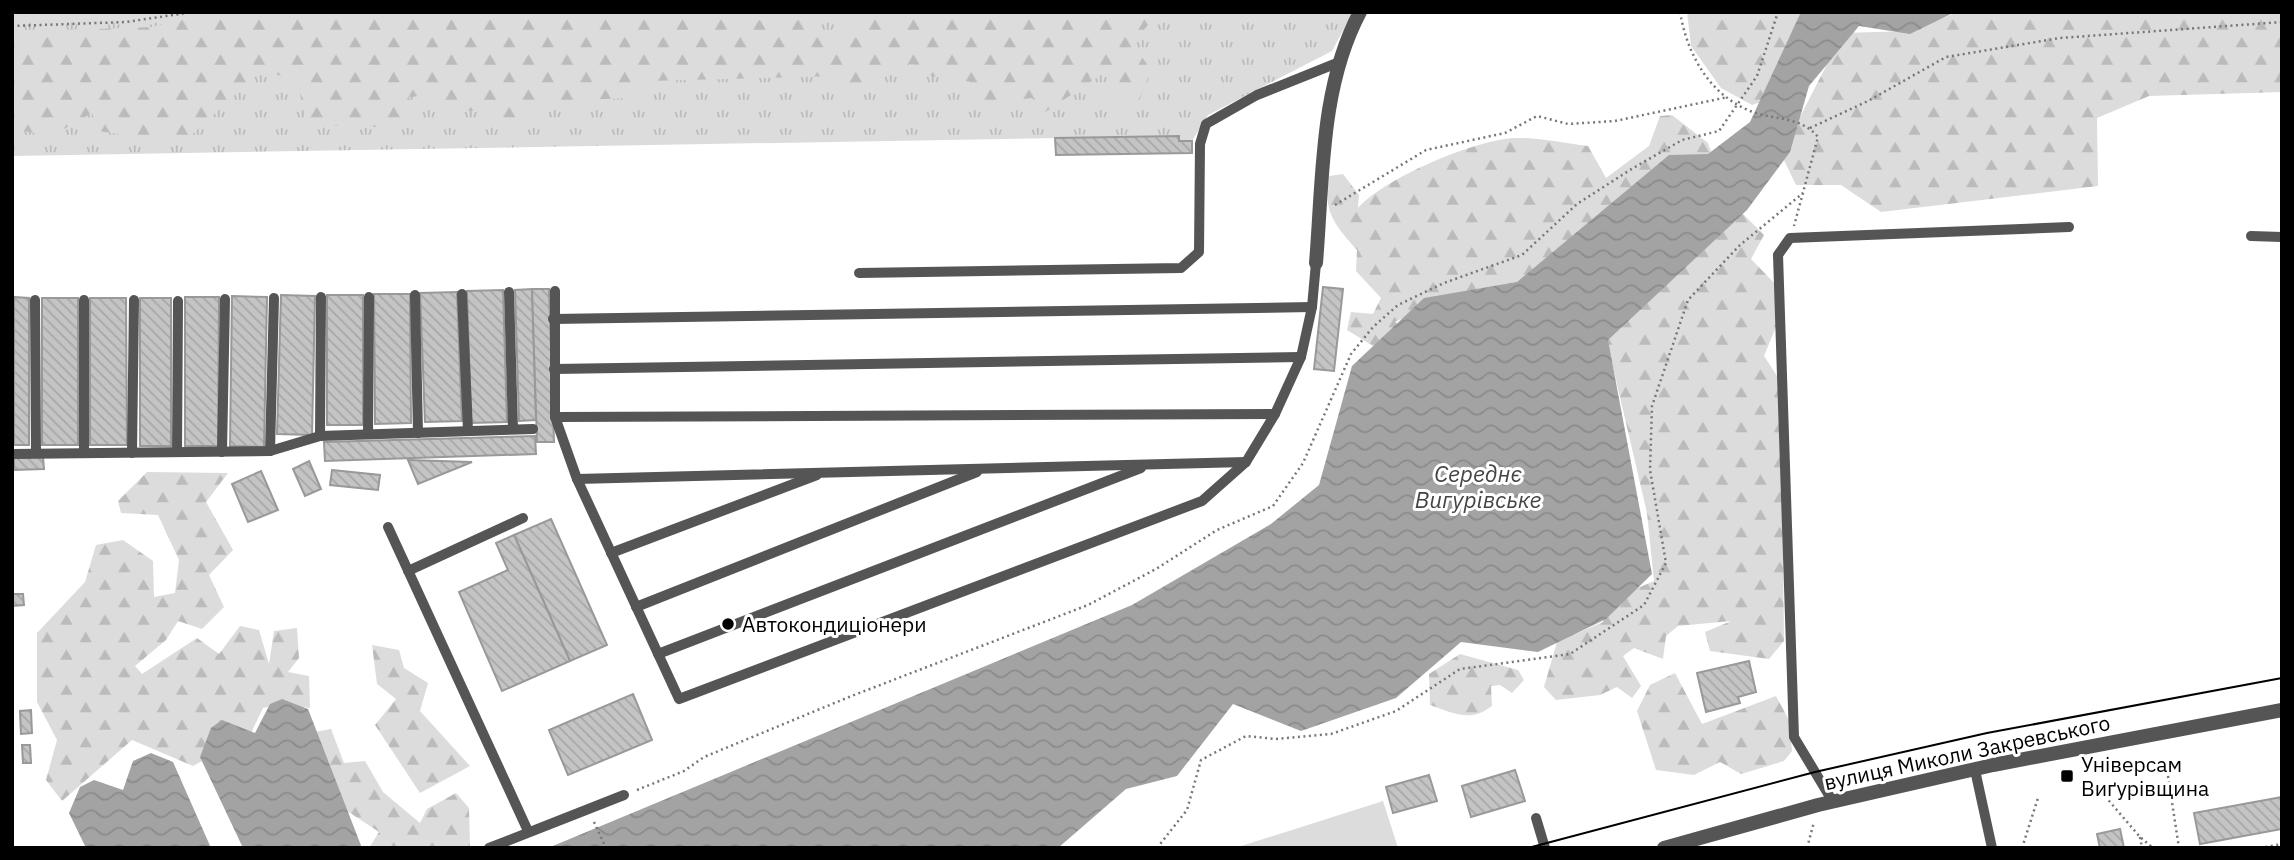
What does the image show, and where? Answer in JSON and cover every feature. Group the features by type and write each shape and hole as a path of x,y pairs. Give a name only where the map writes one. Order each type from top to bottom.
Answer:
{"street":[{"path":"1316,263 1337,63 1360,12"},
{"name":"вулиця Миколи Закревського","path":"1664,848 1826,803 1975,769 2282,710"}],"lane":[{"path":"859,273 1181,268 1199,252 1200,144 1206,124 1257,95 1337,63"},
{"path":"1826,803 1794,737 1778,256 1790,238 2069,227"},
{"path":"2251,236 2282,237"},
{"path":"555,291 555,417 576,479 679,699 1202,501 1247,463 1275,414 1301,357 1312,307 1316,263"},
{"path":"509,292 513,429"},
{"path":"462,294 468,431"},
{"path":"415,295 418,433"},
{"path":"320,436 321,297"},
{"path":"368,434 369,297"},
{"path":"271,451 274,298"},
{"path":"222,452 225,299"},
{"path":"35,300 36,453"},
{"path":"84,300 84,453"},
{"path":"132,453 134,300"},
{"path":"177,452 178,301"},
{"path":"553,319 1312,307"},
{"path":"554,369 1301,357"},
{"path":"555,417 1275,414"},
{"path":"12,454 271,451 320,436 533,429"},
{"path":"576,479 1247,463"},
{"path":"658,654 1150,465"},
{"path":"636,607 984,469"},
{"path":"611,553 824,473"},
{"path":"408,571 523,518"},
{"path":"388,527 528,831"},
{"path":"1975,769 1992,848"},
{"path":"489,848 624,795"},
{"path":"1536,818 1545,848"}],"path":[{"path":"12,26 126,22 193,12"},
{"path":"1680,12 1685,42 1713,88 1748,110 1809,127 1818,137 1790,238"},
{"path":"1809,127 1868,101 1946,57 2060,38 2282,22"},
{"path":"1320,214 1426,150 1505,133 1537,116 1569,124 1615,121 1728,97"},
{"path":"1157,848 1187,810 1201,760 1246,736 1276,739 1331,734 1396,711 1460,669 1570,654 1644,605 1666,563 1650,470 1652,406 1688,300 1740,245 1802,193"},
{"path":"2168,776 2179,848"},
{"path":"2098,788 2140,837 2153,848"},
{"path":"2022,848 2038,798"},
{"path":"1807,848 1826,803"},
{"path":"592,819 606,848"},
{"path":"2140,837 2142,848"},
{"path":"2260,848 2282,844"}],"green space":[{"path":"12,12 1353,12 1332,51 1208,115 1192,141 1179,141 1178,136 12,156"},
{"path":"213,12 740,12 761,21 813,20 824,43 841,35 848,16 858,12 1158,12 1133,44 1151,70 1139,101 1116,103 1116,83 1102,74 1044,113 1032,98 984,103 973,82 931,76 923,65 889,63 851,95 837,76 648,81 631,98 555,101 511,124 491,110 448,112 433,95 409,97 413,116 378,127 307,125 297,81 262,70 183,143 98,131 92,113 50,137 12,128 12,32 152,27"},
{"path":"1687,12 1809,12 1764,101 1752,105 1721,88 1691,46"},
{"path":"1958,12 2282,12 2282,92 2149,96 2097,118 2098,186 1881,212 1841,185 1796,185 1781,154 1843,33 1910,31"},
{"path":"1672,115 1708,143 1714,161 1578,271 1417,311 1395,322 1413,336 1391,357 1347,330 1351,312 1373,314 1381,298 1356,271 1357,250 1332,217 1328,199 1329,176 1343,174 1359,195 1358,208 1388,185 1430,163 1475,146 1522,138 1588,146 1606,178 1649,146 1660,116"},
{"path":"1740,211 1764,235 1751,259 1778,287 1780,317 1764,356 1781,382 1784,641 1769,659 1710,651 1705,632 1731,621 1678,626 1666,636 1663,659 1634,648 1623,656 1641,686 1632,698 1617,687 1600,695 1556,700 1544,687 1557,642 1603,622 1610,600 1654,581 1647,513 1606,337"},
{"path":"147,472 228,473 206,502 233,550 209,575 224,607 202,629 178,621 166,640 135,666 142,674 197,638 219,654 240,626 259,630 269,664 274,631 297,628 299,658 288,672 309,676 310,708 284,704 263,708 250,735 193,766 132,740 62,801 46,780 57,740 37,702 37,633 85,582 96,545 123,540 153,561 154,597 175,593 179,560 158,515 121,513 118,501"},
{"path":"372,645 399,650 404,668 428,683 420,711 470,766 420,793 375,725 396,699 377,684"},
{"path":"1460,654 1518,670 1524,680 1512,693 1500,685 1491,686 1492,706 1476,714 1461,715 1430,705 1429,674"},
{"path":"1675,673 1702,724 1776,696 1789,720 1792,751 1784,761 1741,774 1720,762 1694,775 1656,770 1637,711 1650,685"},
{"path":"331,729 344,763 365,761 383,792 420,823 427,809 456,793 469,808 470,848 369,848 379,832 335,803 309,733"},
{"path":"1383,801 1398,848 1235,848"}],"water":[{"name":"Середнє Вигурівське","path":"1801,12 1955,12 1910,34 1859,26 1809,86 1790,152 1747,210 1608,340 1652,574 1606,619 1538,652 1461,642 1396,698 1301,731 1233,704 1177,776 1126,789 1058,848 548,848 1132,605 1271,524 1319,485 1352,366 1424,298 1517,282 1669,155 1708,154 1750,122"},
{"path":"282,699 308,709 362,848 243,848 200,757 211,728 222,720 255,733 270,704"},
{"path":"151,753 173,762 211,848 86,848 69,813 80,787 94,780 123,790 133,761"}],"building":[{"path":"1179,136 1179,141 1192,141 1192,153 1056,155 1055,138"},
{"path":"1323,287 1343,289 1334,371 1314,369"},
{"path":"532,289 536,420 519,421 515,290"},
{"path":"532,289 549,289 554,442 537,442"},
{"path":"503,290 507,422 471,423 467,291"},
{"path":"457,292 462,421 425,422 420,293"},
{"path":"374,294 410,294 411,423 375,424"},
{"path":"281,295 315,296 312,435 277,434"},
{"path":"327,295 363,295 363,425 327,425"},
{"path":"232,296 267,297 264,447 230,446"},
{"path":"14,297 29,298 29,445 14,445"},
{"path":"185,297 219,297 218,446 185,446"},
{"path":"42,298 78,298 78,445 42,445"},
{"path":"90,298 126,298 127,445 90,445"},
{"path":"140,298 171,298 171,446 140,446"},
{"path":"535,436 536,454 325,461 324,442"},
{"path":"43,457 44,469 14,470 14,458"},
{"path":"408,460 472,462 418,484"},
{"path":"309,461 321,489 305,496 293,469"},
{"path":"332,470 380,475 378,490 330,485"},
{"path":"261,471 278,510 248,522 232,484"},
{"path":"551,519 607,645 570,661 514,535"},
{"path":"514,535 570,661 502,691 459,592 508,570 496,543"},
{"path":"12,594 23,594 24,605 12,606"},
{"path":"1749,661 1756,692 1738,697 1740,703 1706,712 1697,673"},
{"path":"633,694 652,740 568,775 549,730"},
{"path":"31,710 32,733 21,734 20,711"},
{"path":"22,745 30,745 31,763 23,763"},
{"path":"1515,770 1525,801 1471,817 1462,786"},
{"path":"1429,775 1437,801 1393,813 1386,787"},
{"path":"2282,797 2282,829 2200,844 2194,813"},
{"path":"2120,829 2124,848 2100,848 2097,834"}],"tram line":[{"path":"1528,848 1815,772 1987,733 2282,678"}],"place":[{"name":"Автокондиціонери","path":"728,624"},
{"name":"Універсам Виґурівщина","path":"2067,776"}]}
